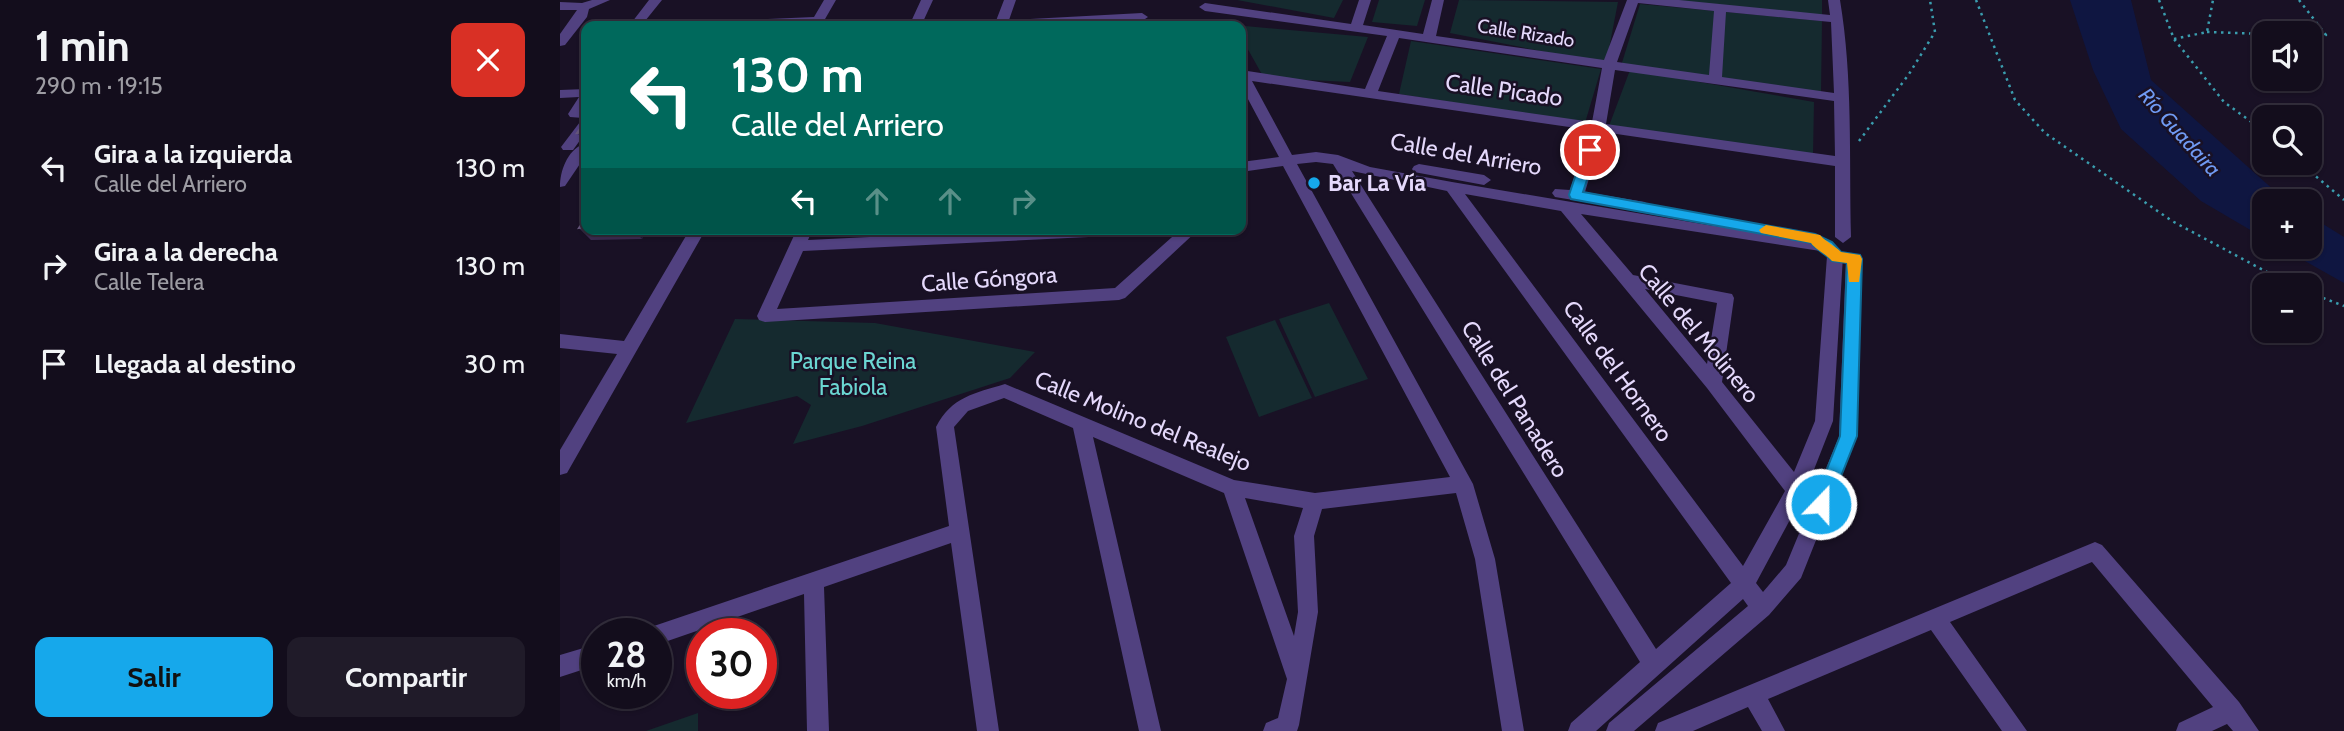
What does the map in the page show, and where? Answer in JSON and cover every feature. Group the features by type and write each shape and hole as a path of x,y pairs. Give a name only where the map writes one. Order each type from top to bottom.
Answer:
{"street":[{"path":"560,6 583,7 604,0"},
{"path":"639,21 656,0"},
{"path":"818,21 830,0"},
{"path":"917,21 927,0"},
{"path":"1002,21 1010,0"},
{"path":"1134,0 1144,21"},
{"path":"1356,27 1365,0"},
{"path":"1429,37 1438,0"},
{"path":"1571,200 1598,127 1609,66 1633,0"},
{"path":"1640,0 1837,19"},
{"path":"1834,0 1841,98 1843,237"},
{"path":"1202,4 1212,21"},
{"name":"Calle Rizado","path":"1202,4 1609,66 1841,98"},
{"path":"560,42 583,14 583,7"},
{"path":"1715,80 1720,8"},
{"path":"1370,94 1395,32"},
{"name":"Calle Picado","path":"1246,76 1843,162"},
{"path":"1246,84 1463,484 1485,559 1513,731"},
{"path":"560,94 581,96"},
{"path":"581,104 575,114 581,114"},
{"path":"560,182 574,148"},
{"name":"Calle del Arriero","path":"1246,166 1316,157 1344,162 1367,171 1452,187 1571,200"},
{"name":"Calle del Arriero","path":"1344,162 1372,161 1834,251"},
{"name":"Calle del Panadero","path":"1344,162 1653,663"},
{"name":"Calle del Hornero","path":"1452,187 1762,608"},
{"name":"Calle del Molinero","path":"1571,200 1626,280 1713,383 1796,490"},
{"path":"560,467 694,235"},
{"path":"802,235 797,246 1026,235"},
{"name":"Calle Góngora","path":"797,246 765,316 1119,294 1184,235"},
{"path":"1617,731 1762,608 1794,571 1848,436 1833,238 1843,237 1860,247 1860,254 1834,251"},
{"path":"1579,731 1744,585 1796,490 1824,421 1834,251"},
{"path":"1626,280 1726,298 1713,383"},
{"path":"560,341 627,348"},
{"name":"Calle Molino del Realejo","path":"961,531 945,427 959,406 1005,391 1232,488 1315,501 1463,484"},
{"path":"1082,424 1150,731"},
{"path":"1232,488 1298,680"},
{"path":"1274,731 1288,725 1298,680 1308,612 1304,536 1315,501"},
{"path":"672,630 961,531 988,731"},
{"path":"1666,731 2095,551 2248,731"},
{"path":"814,583 818,731"},
{"path":"1935,619 2009,729"},
{"path":"560,666 581,659"},
{"path":"1753,694 1774,731"},
{"path":"2187,731 2231,710"}],"path":[{"path":"1843,162 1909,75 1935,32 1930,0"},
{"path":"1976,0 2015,100 2045,133 2172,221 2269,273"},
{"path":"2159,0 2174,39 2224,102 2252,122"},
{"path":"2207,33 2213,0"},
{"path":"2299,0 2315,21"},
{"path":"2174,39 2207,33 2252,34"},
{"path":"2314,175 2344,201"},
{"path":"2322,298 2344,306"}],"green space":[{"path":"1237,0 1343,0 1334,18"},
{"path":"1379,0 1425,0 1417,26 1372,22"},
{"path":"1459,0 1618,2 1606,64 1450,33"},
{"path":"1637,0 1822,0 1822,18"},
{"path":"1640,4 1822,21 1821,93 1621,66"},
{"path":"1246,26 1368,37 1350,82 1264,78 1246,46"},
{"path":"1411,41 1601,69 1585,123 1399,94"},
{"path":"1630,70 1814,102 1813,155 1609,126"},
{"path":"1329,303 1368,379 1315,397 1279,319"},
{"name":"Parque Reina Fabiola","path":"735,319 875,323 1035,352 1010,378 862,426 793,444 811,405 797,396 686,423"},
{"path":"1275,320 1312,398 1259,417 1226,337"},
{"path":"698,713 698,731 646,731"}],"water":[{"name":"Río Guadaira","path":"2070,0 2131,0 2151,80 2252,171 2252,175 2257,175 2273,189 2252,189 2252,231 2201,201 2121,129 2093,70"},
{"path":"2322,223 2344,237 2344,283 2301,259 2322,259"}],"slow traffic":[{"path":"1766,230 1815,239 1819,244 1827,246 1832,255 1842,259 1854,259 1854,278"}],"place":[{"name":"Bar La Vía","path":"1314,183"}],"route":[{"path":"1590,150 1576,195 1815,239 1819,244 1827,246 1832,255 1842,259 1854,259 1848,436 1821,504"}]}
